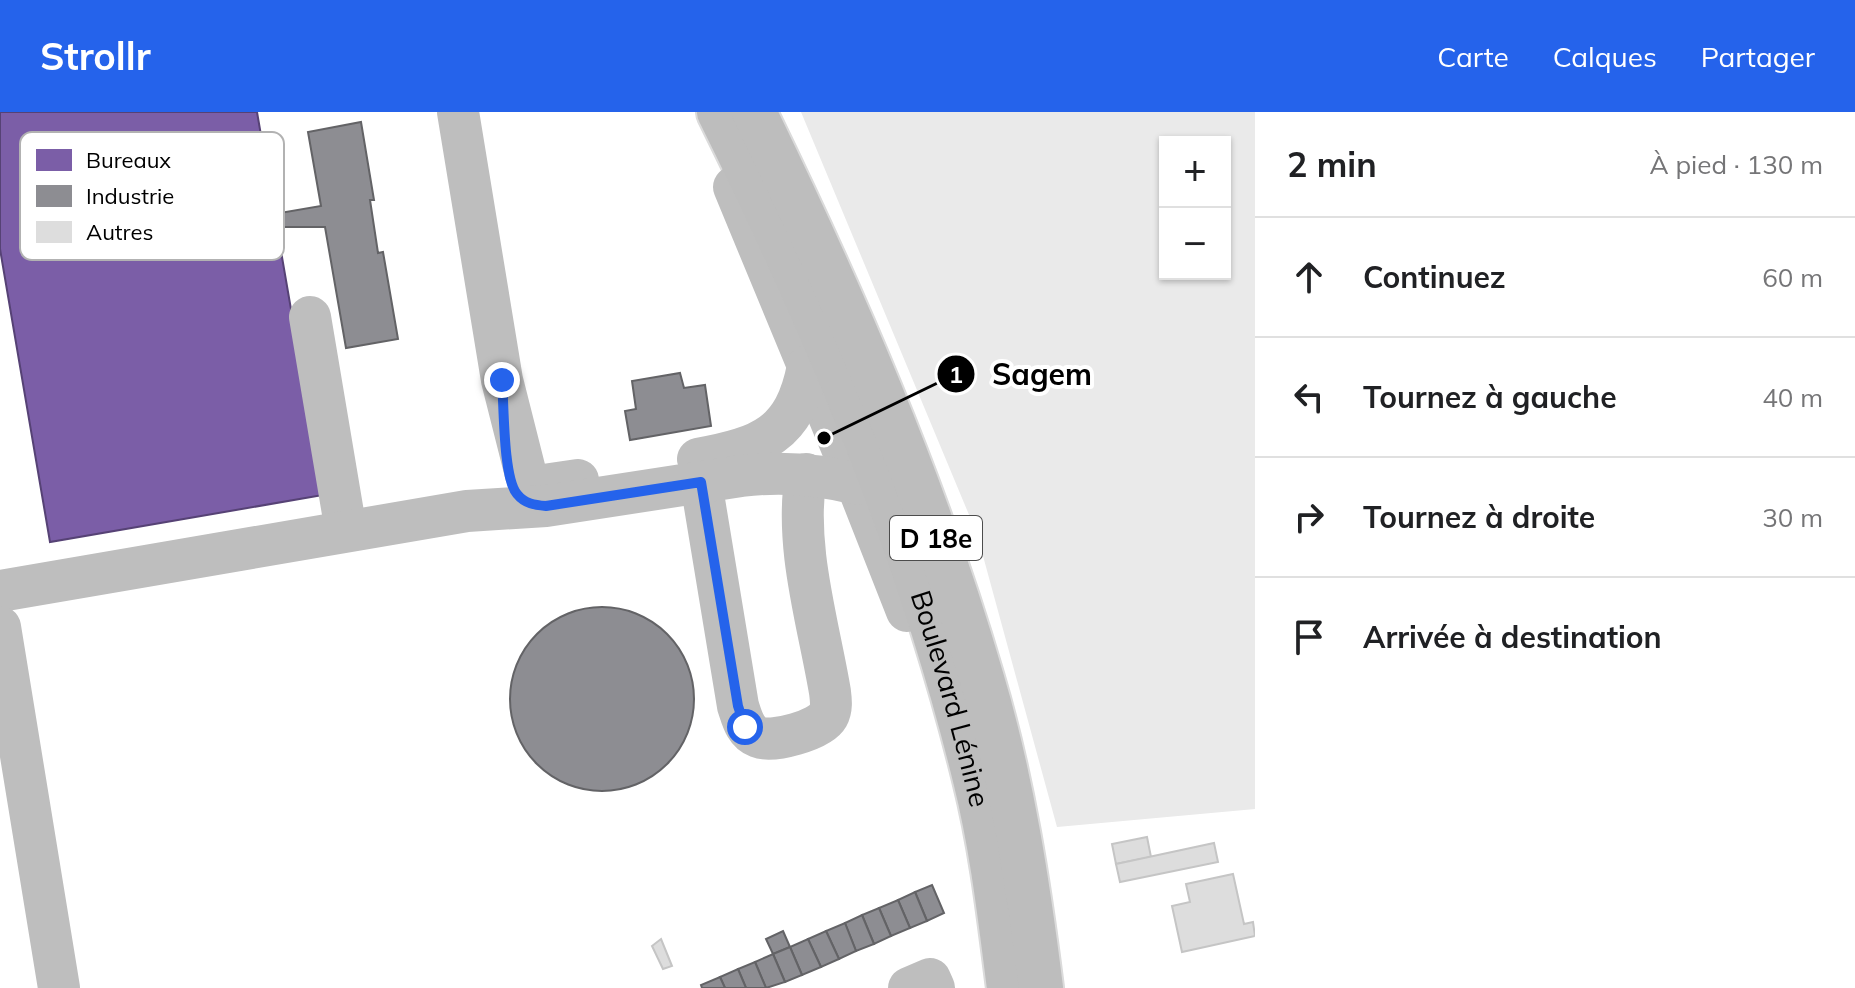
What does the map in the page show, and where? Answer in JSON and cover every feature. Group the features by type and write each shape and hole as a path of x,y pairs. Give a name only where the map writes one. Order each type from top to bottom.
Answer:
{"main road":[{"name":"Boulevard Lénine","path":"718,112 822,332 906,544 976,781 995,879 1009,988"},
{"name":"Boulevard Lénine","path":"754,112 806,220 896,430 950,577 983,681 1006,775 1031,907 1041,988"}],"lane":[{"path":"458,112 502,380 511,485 524,501 534,505"},
{"path":"718,112 734,187 911,623 962,730"},
{"path":"310,317 346,531"},
{"path":"502,380 526,475 537,486 546,486 738,451 765,440 779,428 802,396 808,366"},
{"path":"0,591 467,511 546,506 758,474 806,474 857,484"},
{"path":"701,482 738,706 745,727 758,737 772,738 821,725 831,709 803,536 802,501 806,474"},
{"path":"0,627 59,988"}],"shaded area":[{"path":"801,112 1255,112 1255,809 1057,827 977,534"}],"building: Bureaux":[{"path":"0,112 257,112 260,132 20,132 20,260 283,260 323,495 50,542 0,249"}],"building: Industrie":[{"path":"361,122 374,200 370,200 378,253 383,252 398,339 346,348 325,227 284,227 284,212 321,206 308,132"},
{"path":"680,373 684,388 705,385 711,426 630,440 625,411 636,409 632,381"},
{"path":"602,607 637,614 667,634 687,664 694,699 687,734 667,764 637,784 602,791 567,784 537,764 517,734 510,699 517,664 537,634 567,614"},
{"path":"932,885 944,913 927,921 915,892"},
{"path":"915,892 927,921 910,928 898,900"},
{"path":"898,900 910,928 891,936 879,908"},
{"path":"879,908 891,936 874,944 862,915"},
{"path":"862,915 874,944 856,951 845,923"},
{"path":"845,923 856,951 839,959 826,931"},
{"path":"783,931 790,947 773,954 766,939"},
{"path":"826,931 839,959 821,967 808,939"},
{"path":"808,939 821,967 802,975 790,947"},
{"path":"790,947 802,975 785,982 773,954"},
{"path":"773,954 785,982 766,988 755,962"},
{"path":"755,962 766,988 746,988 738,969"},
{"path":"738,969 746,988 725,988 720,977"},
{"path":"720,977 725,988 702,988 701,985"}],"building: Autres":[{"path":"1147,837 1151,857 1116,864 1112,844"},
{"path":"1214,843 1218,862 1120,882 1116,864"},
{"path":"1233,874 1244,924 1253,922 1255,936 1182,952 1172,906 1190,902 1186,884"},
{"path":"661,939 672,966 663,969 652,946"}],"place":[{"name":"Sagem","path":"824,438"}],"route":[{"path":"502,380 511,485 524,501 546,506 701,482 738,706 745,727"}]}
